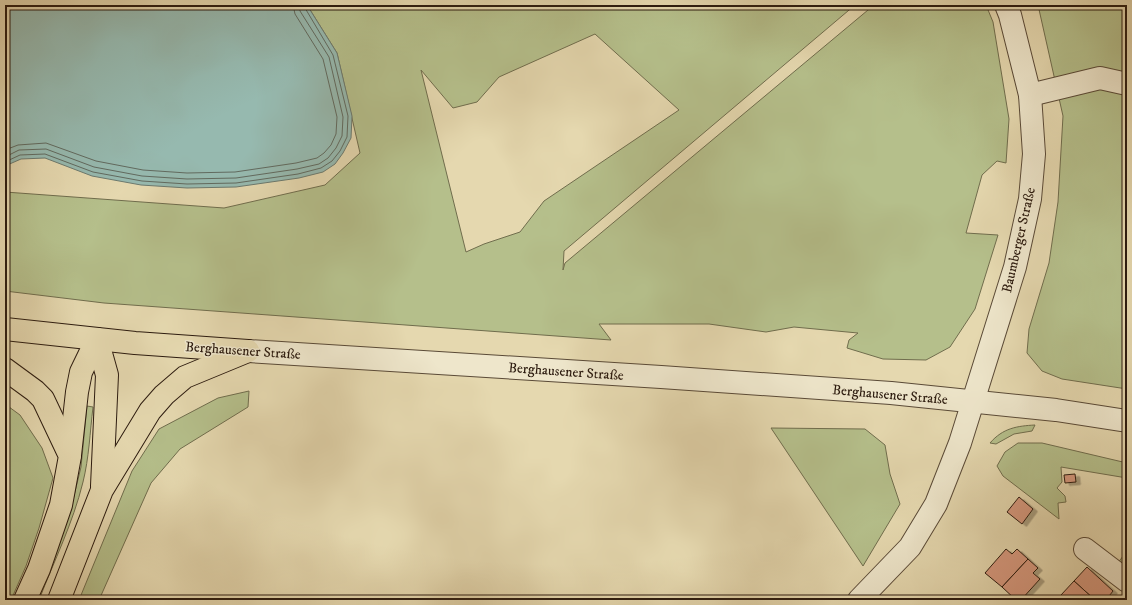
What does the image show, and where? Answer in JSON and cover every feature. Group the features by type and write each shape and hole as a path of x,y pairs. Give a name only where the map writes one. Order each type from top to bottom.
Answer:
{"main road":[{"name":"Berghausener Straße","path":"5,329 98,339 248,351"},
{"path":"25,600 39,569 61,505 70,456 77,392 81,372 98,339"},
{"path":"98,339 107,375 102,490"},
{"path":"59,600 102,490 141,423 150,411 164,394 186,378 248,351"},
{"path":"5,369 35,391 43,399 70,456"}],"street":[{"name":"Baumberger Straße","path":"859,600 910,547 936,504 955,458 1015,267 1030,199 1034,154 1030,95 1010,15 1006,5"},
{"path":"1030,95 1100,78 1127,84"},
{"name":"Berghausener Straße","path":"248,351 891,393 1056,410 1127,421"},
{"path":"1085,549 1127,581"}],"green space":[{"path":"307,5 855,5 564,251 563,270 565,263 874,5 986,5 993,22 1009,119 1006,163 997,161 982,175 966,233 998,235 975,309 950,347 926,360 883,359 847,348 849,340 858,333 794,327 766,332 709,324 599,324 611,340 104,303 5,291 5,192 224,208 325,185 360,153 337,53","holes":["595,34 679,110 544,201 520,232 484,244 466,252 421,70 453,108 477,102 499,77"]},
{"path":"1038,5 1127,5 1127,389 1062,379 1042,371 1027,353 1029,329 1049,263 1058,202 1063,116"},
{"path":"249,391 248,407 180,449 151,483 99,600 79,600 132,471 159,429 218,398"},
{"path":"5,404 20,415 42,448 53,478 39,528 26,566 11,600 5,600"},
{"path":"87,406 93,407 88,454 83,482 63,542 39,600 36,600 72,504 81,467"},
{"path":"1035,425 1032,431 1014,434 996,444 990,443 1005,431 1022,426"},
{"path":"771,428 865,429 885,445 890,474 900,504 863,566"},
{"path":"1018,443 1042,443 1127,463 1127,478 1061,467 1062,482 1057,488 1065,496 1066,502 1058,503 1059,519 1003,476 997,466 1005,452"},
{"path":"1127,551 1127,571 1117,564"}],"water":[{"path":"5,5 307,5 337,53 352,116 351,138 335,164 323,172 299,178 236,187 187,188 141,185 92,176 45,158 21,159 5,166"}],"building":[{"path":"1075,474 1076,482 1065,483 1064,475"},
{"path":"1019,497 1033,509 1022,524 1007,512"},
{"path":"1006,549 1012,554 1017,549 1028,559 1002,587 985,573"},
{"path":"1028,559 1038,568 1033,573 1040,579 1021,600 1016,600 1002,587"},
{"path":"1087,567 1113,591 1106,600 1095,600 1074,581"},
{"path":"1074,581 1095,600 1066,600 1061,595"},
{"path":"1025,596 1028,599 1030,600 1021,600"}]}
